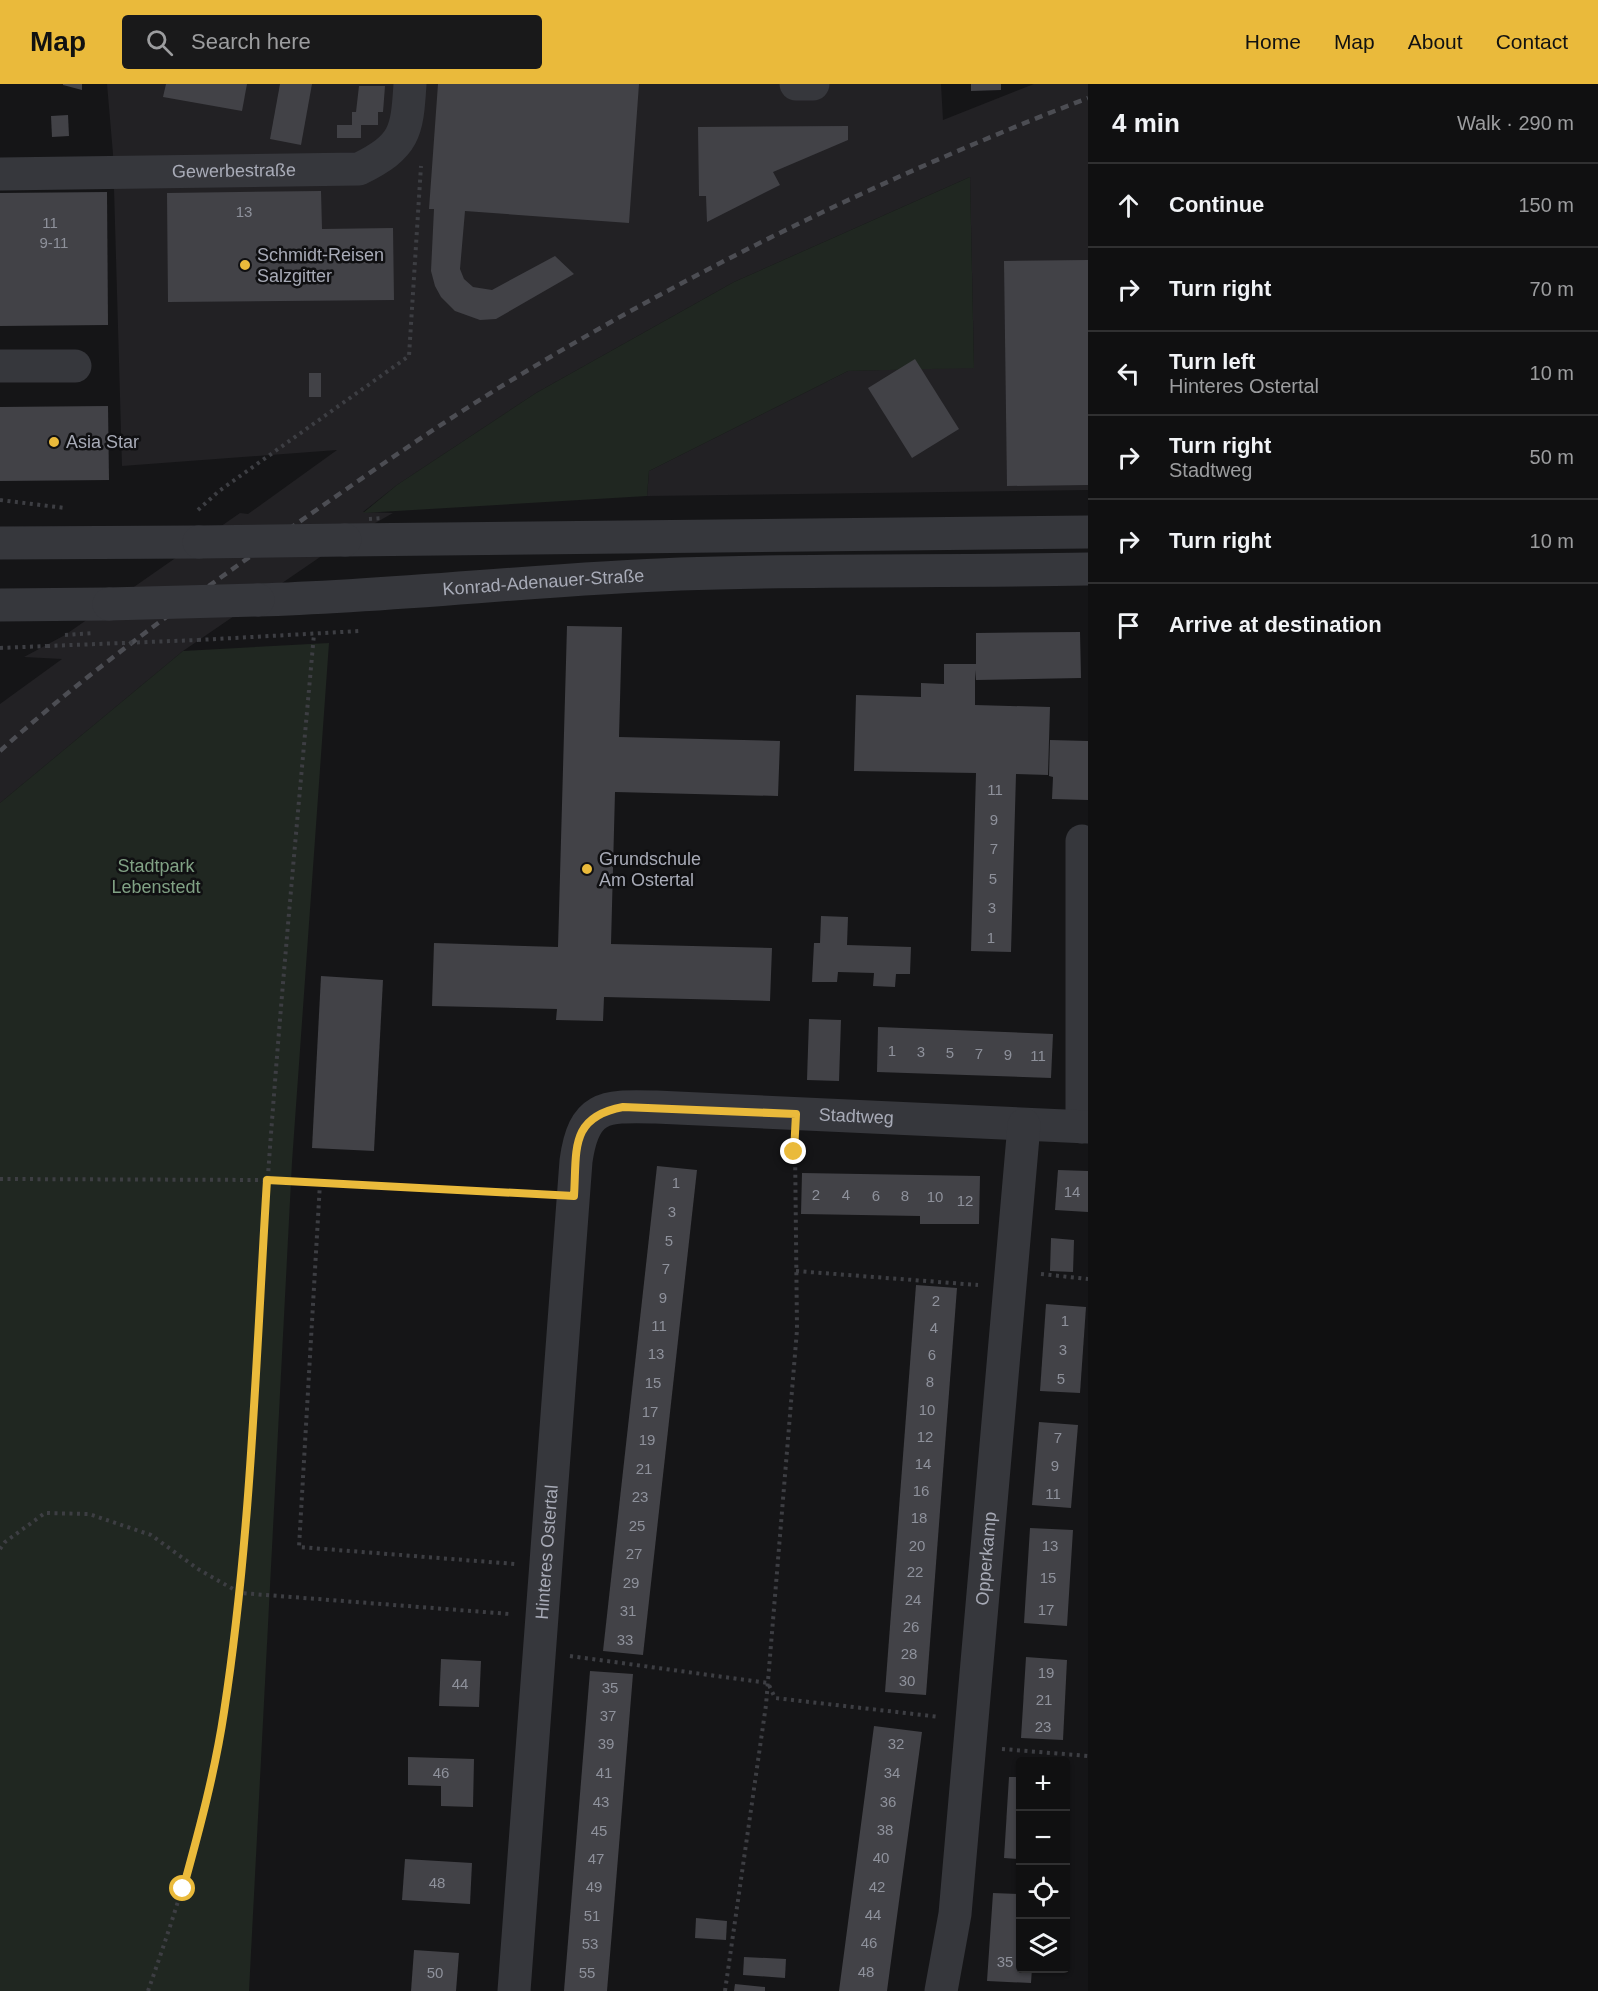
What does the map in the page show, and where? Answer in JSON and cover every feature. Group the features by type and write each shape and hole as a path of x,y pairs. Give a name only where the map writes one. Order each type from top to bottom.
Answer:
{"street":[{"name":"Gewerbestraße","path":"0,174 359,169 382,157 401,138 408,115 410,84"},
{"path":"796,84 813,84"},
{"path":"0,366 75,366"},
{"path":"0,543 1088,532"},
{"name":"Konrad-Adenauer-Straße","path":"0,605 258,600 399,594 533,581 681,574 1088,569"},
{"path":"1082,841 1085,1127"},
{"name":"Stadtweg","path":"590,1118 603,1110 623,1107 1085,1127"},
{"name":"Hinteres Ostertal","path":"514,1991 574,1196 580,1135 590,1118"},
{"name":"Opperkamp","path":"941,1991 955,1914 1024,1125"}],"path":[{"path":"165,541 219,491 408,356 422,160"},
{"path":"148,1991 183,1889 206,1802 224,1714 240,1593 267,1180 314,634"},
{"path":"0,648 198,640"},
{"path":"725,1991 768,1683 797,1330 796,1114"},
{"path":"0,1179 267,1180 574,1196"},
{"path":"320,1183 299,1547 545,1567"},
{"path":"796,1271 1010,1280 1088,1279"},
{"path":"0,1549 5,1542 45,1513 89,1514 150,1535 198,1569 240,1593 542,1617 570,1656 768,1683"},
{"path":"768,1683 775,1698 1088,1756"}],"shaded area":[{"path":"107,84 941,84 943,120 1034,84 1088,84 1088,490 647,496 649,471 848,371 974,367 970,177 734,282 536,393 397,485 363,512 393,513 345,540 183,651 0,803 0,704 62,659 24,657 65,635 240,513 248,514 337,450 122,466 113,154"}],"green space":[{"path":"970,177 974,368 848,371 649,471 647,496 363,513 397,485 536,393 734,282"},
{"name":"Stadtpark Lebenstedt","path":"329,643 292,1162 249,1991 0,1991 0,803 183,651"}],"building":[{"path":"82,84 82,90 63,85"},
{"path":"166,84 247,84 242,111 163,97"},
{"path":"280,84 312,84 301,145 270,139"},
{"path":"438,84 639,84 629,223 465,211 460,269 464,279 473,287 492,290 555,256 574,274 496,319 480,320 455,311 441,297 431,271 434,209 429,209"},
{"path":"971,84 1001,84 1001,90 971,91"},
{"path":"359,86 385,86 383,112 378,112 378,125 361,125 361,138 337,138 337,125 352,125 352,112 356,112"},
{"path":"68,115 69,136 52,137 51,116"},
{"path":"848,126 848,140 773,172 780,185 707,222 706,196 699,196 698,127"},
{"path":"321,191 322,229 393,228 394,300 168,302 167,193"},
{"path":"107,192 108,325 0,326 0,193"},
{"path":"1088,260 1088,485 1007,486 1004,261"},
{"path":"915,359 959,429 912,458 868,388"},
{"path":"309,373 321,373 321,397 309,397"},
{"name":"Asia Star","path":"108,406 109,480 0,481 0,407"},
{"name":"Grundschule Am Ostertal","path":"567,626 622,627 619,737 780,741 778,796 615,792 611,944 772,948 770,1001 604,997 603,1021 556,1020 557,1009 432,1006 434,943 558,947"},
{"path":"1080,632 1081,678 976,680 975,670 975,705 1050,707 1048,775 1016,774 1011,952 971,951 976,773 854,771 856,695 921,697 921,683 944,684 944,664 976,664 976,633"},
{"path":"1050,740 1088,741 1088,800 1052,799 1053,777 1049,776"},
{"path":"821,916 848,917 847,945 911,947 910,974 896,974 895,987 873,986 874,973 838,972 837,982 812,982 814,943 820,943"},
{"path":"321,976 383,980 374,1151 312,1148"},
{"path":"809,1019 841,1020 839,1081 807,1080"},
{"path":"878,1027 1053,1034 1051,1078 877,1072"},
{"path":"657,1166 697,1170 643,1655 603,1651"},
{"path":"1058,1170 1088,1171 1088,1212 1055,1210"},
{"path":"802,1173 980,1176 979,1224 920,1224 920,1216 801,1214"},
{"path":"1051,1238 1074,1240 1073,1272 1050,1271"},
{"path":"916,1285 957,1288 926,1695 885,1692"},
{"path":"1046,1304 1086,1307 1080,1393 1040,1391"},
{"path":"1039,1422 1078,1425 1071,1508 1032,1505"},
{"path":"1030,1528 1073,1530 1067,1626 1024,1623"},
{"path":"1026,1657 1067,1660 1063,1740 1021,1738"},
{"path":"441,1659 481,1661 479,1707 439,1706"},
{"path":"590,1671 633,1674 607,1991 564,1991"},
{"path":"874,1726 922,1732 887,1991 839,1991"},
{"path":"408,1757 474,1759 473,1807 441,1806 441,1786 408,1785"},
{"path":"1009,1777 1016,1777 1016,1859 1004,1858"},
{"path":"405,1859 472,1863 470,1904 402,1900"},
{"path":"993,1893 1016,1894 1016,1973 1032,1973 1031,1983 987,1981"},
{"path":"696,1918 727,1921 726,1940 695,1938"},
{"path":"414,1950 459,1953 456,1991 411,1991"},
{"path":"744,1957 786,1959 785,1978 743,1975"},
{"path":"735,1984 765,1987 765,1991 734,1991"}],"railway":[{"path":"0,751 105,663 178,608 366,475 497,389 639,306 786,230 935,161 1088,98"}],"place":[{"name":"Schmidt-Reisen Salzgitter","path":"245,265"},
{"name":"Asia Star","path":"54,442"},
{"name":"Grundschule Am Ostertal","path":"587,869"}],"route":[{"path":"183,1889 206,1802 224,1714 240,1593 267,1180 574,1196 580,1135 590,1118 603,1110 623,1107 796,1114 794,1152"}]}
